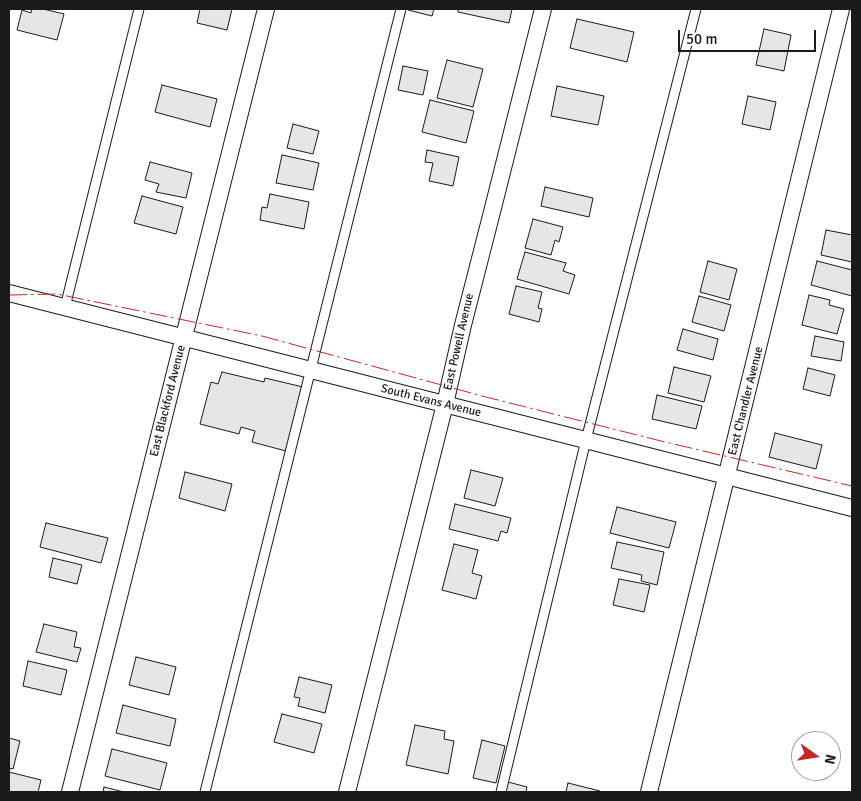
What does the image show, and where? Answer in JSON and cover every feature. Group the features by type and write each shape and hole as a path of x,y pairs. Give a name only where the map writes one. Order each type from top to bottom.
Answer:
{"street":[{"name":"East Blackford Avenue","path":"70,792 266,9"},
{"name":"East Powell Avenue","path":"347,792 543,9"},
{"name":"East Chandler Avenue","path":"649,792 841,9"},
{"name":"South Evans Avenue","path":"9,293 852,508"}],"lane":[{"path":"65,307 139,9"},
{"path":"205,792 401,9"},
{"path":"500,792 586,440 696,9"}],"building":[{"path":"32,9 43,9 64,14 57,40 17,30 22,10 31,13"},
{"path":"200,9 232,9 227,30 197,23"},
{"path":"409,9 434,9 432,16"},
{"path":"458,9 512,9 509,23 458,12"},
{"path":"577,19 634,32 627,62 570,48"},
{"path":"764,29 791,35 784,71 756,65"},
{"path":"447,60 483,69 473,107 437,98"},
{"path":"403,66 428,71 423,95 398,90"},
{"path":"162,85 217,99 210,127 155,112"},
{"path":"557,86 604,96 598,125 551,116"},
{"path":"748,96 776,102 770,130 742,124"},
{"path":"430,100 474,111 466,143 422,132"},
{"path":"293,124 319,131 313,154 287,148"},
{"path":"427,150 459,157 453,186 429,181 433,163 425,162"},
{"path":"282,155 319,163 313,190 276,183"},
{"path":"150,162 192,173 186,198 156,192 159,184 145,180"},
{"path":"545,187 593,198 589,217 541,206"},
{"path":"270,194 309,202 304,229 260,220 262,207 267,208"},
{"path":"142,196 183,207 176,234 134,223"},
{"path":"533,219 563,227 559,242 555,240 551,255 525,248"},
{"path":"826,230 852,235 852,262 821,255"},
{"path":"525,252 566,263 563,271 575,275 569,294 517,279"},
{"path":"708,261 737,269 729,300 700,292"},
{"path":"817,261 852,270 852,296 811,285"},
{"path":"516,286 542,292 538,308 542,309 539,322 509,314"},
{"path":"809,295 830,300 829,305 844,309 837,334 802,325"},
{"path":"699,296 731,305 724,331 692,322"},
{"path":"683,329 718,339 713,360 677,350"},
{"path":"815,336 844,342 841,361 811,356"},
{"path":"674,367 711,376 704,402 668,393"},
{"path":"808,368 835,375 830,396 803,389"},
{"path":"222,372 264,382 265,378 303,387 286,451 252,442 255,431 241,427 239,434 200,424 211,382 218,384"},
{"path":"657,395 702,406 696,429 652,419"},
{"path":"775,433 822,445 816,469 769,457"},
{"path":"471,470 503,478 495,506 464,498"},
{"path":"185,472 232,484 225,511 179,498"},
{"path":"455,504 511,518 507,533 501,531 498,541 449,529"},
{"path":"617,507 676,522 669,548 610,533"},
{"path":"46,523 108,538 101,563 40,547"},
{"path":"617,542 664,552 657,585 641,581 642,575 611,568"},
{"path":"454,544 478,550 472,573 482,576 476,599 442,590"},
{"path":"53,558 82,565 77,584 49,577"},
{"path":"619,579 650,585 644,612 613,605"},
{"path":"44,624 77,632 74,647 81,648 77,662 36,652"},
{"path":"136,657 176,667 169,695 129,685"},
{"path":"28,661 67,670 61,695 23,686"},
{"path":"299,677 332,685 325,713 298,706 300,698 294,697"},
{"path":"123,705 176,719 170,746 116,733"},
{"path":"282,714 322,724 314,753 274,742"},
{"path":"415,725 445,731 444,739 454,741 448,774 406,765"},
{"path":"9,738 20,741 13,769 9,768"},
{"path":"482,740 505,746 496,783 473,778"},
{"path":"112,749 167,763 160,790 105,776"},
{"path":"9,772 41,780 38,792 9,792"},
{"path":"508,782 527,787 526,792 505,792"},
{"path":"568,783 600,791 566,792"},
{"path":"104,787 124,792 103,792"}],"power":[{"path":"9,295 57,294 262,336 482,396 852,486"}]}
